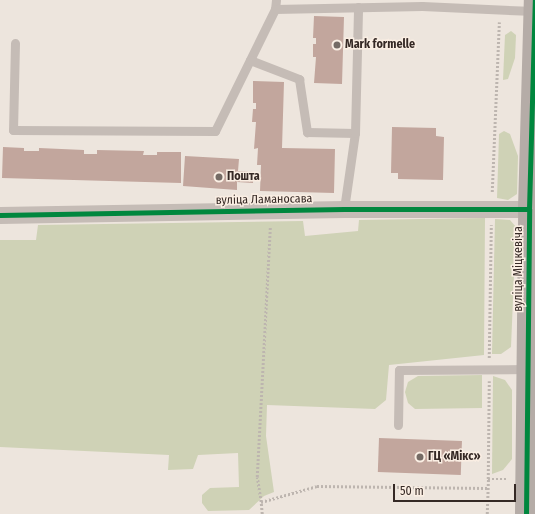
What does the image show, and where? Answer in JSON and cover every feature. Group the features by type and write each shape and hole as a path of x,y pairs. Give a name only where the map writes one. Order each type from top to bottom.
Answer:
{"street":[{"name":"вуліца Міцкевіча","path":"526,514 529,209 533,107 534,6"},
{"name":"вуліца Ламаносава","path":"0,216 344,209 529,209"}],"lane":[{"path":"15,43 13,130 215,131 276,5 358,7 422,6 500,9 534,6"},
{"path":"344,209 355,133 358,7"},
{"path":"250,60 299,79 307,132 355,133"},
{"path":"398,426 400,370 528,369"}],"path":[{"path":"487,514 492,209 500,9"},
{"path":"262,514 257,477 271,210"},
{"path":"488,479 527,478"},
{"path":"261,502 317,486 487,488"}],"green space":[{"path":"511,31 516,35 515,58 508,79 503,80 505,35"},
{"path":"504,131 510,134 518,156 517,194 508,200 497,198 499,134"},
{"path":"485,218 484,355 389,365 386,400 375,409 267,405 266,436 274,492 264,496 249,510 208,511 202,503 202,495 210,488 239,487 238,453 198,455 193,469 168,470 169,455 0,447 0,240 36,240 38,225 303,221 305,236 358,231 359,220"},
{"path":"495,219 510,220 516,227 511,347 501,354 492,354"},
{"path":"482,375 482,408 415,409 408,403 405,392 408,382 418,376"},
{"path":"493,376 505,380 512,390 512,459 503,470 492,474"}],"building":[{"path":"314,16 344,17 342,84 314,83 316,57 313,57 313,44 316,44 316,38 313,38"},
{"path":"253,81 284,82 282,148 335,149 334,193 260,191 261,165 257,165 258,148 254,149 256,122 252,122 253,109 256,109 256,103 253,103"},
{"path":"392,127 436,128 436,136 444,137 443,180 398,179 398,173 391,173"},
{"path":"3,147 24,148 24,151 39,151 39,148 84,150 84,154 97,154 97,150 144,151 143,155 157,155 157,152 181,152 181,183 2,178"},
{"name":"Пошта","path":"185,156 239,159 238,171 254,172 253,183 237,182 237,190 183,186"},
{"name":"ГЦ «Мікс»","path":"379,438 462,441 461,475 378,472"}],"cycle path":[{"path":"526,514 529,209 535,0"},
{"path":"0,215 344,209 529,209"}],"place":[{"name":"Mark formelle","path":"337,45"},
{"name":"Пошта","path":"219,177"},
{"name":"ГЦ «Мікс»","path":"420,457"}]}
